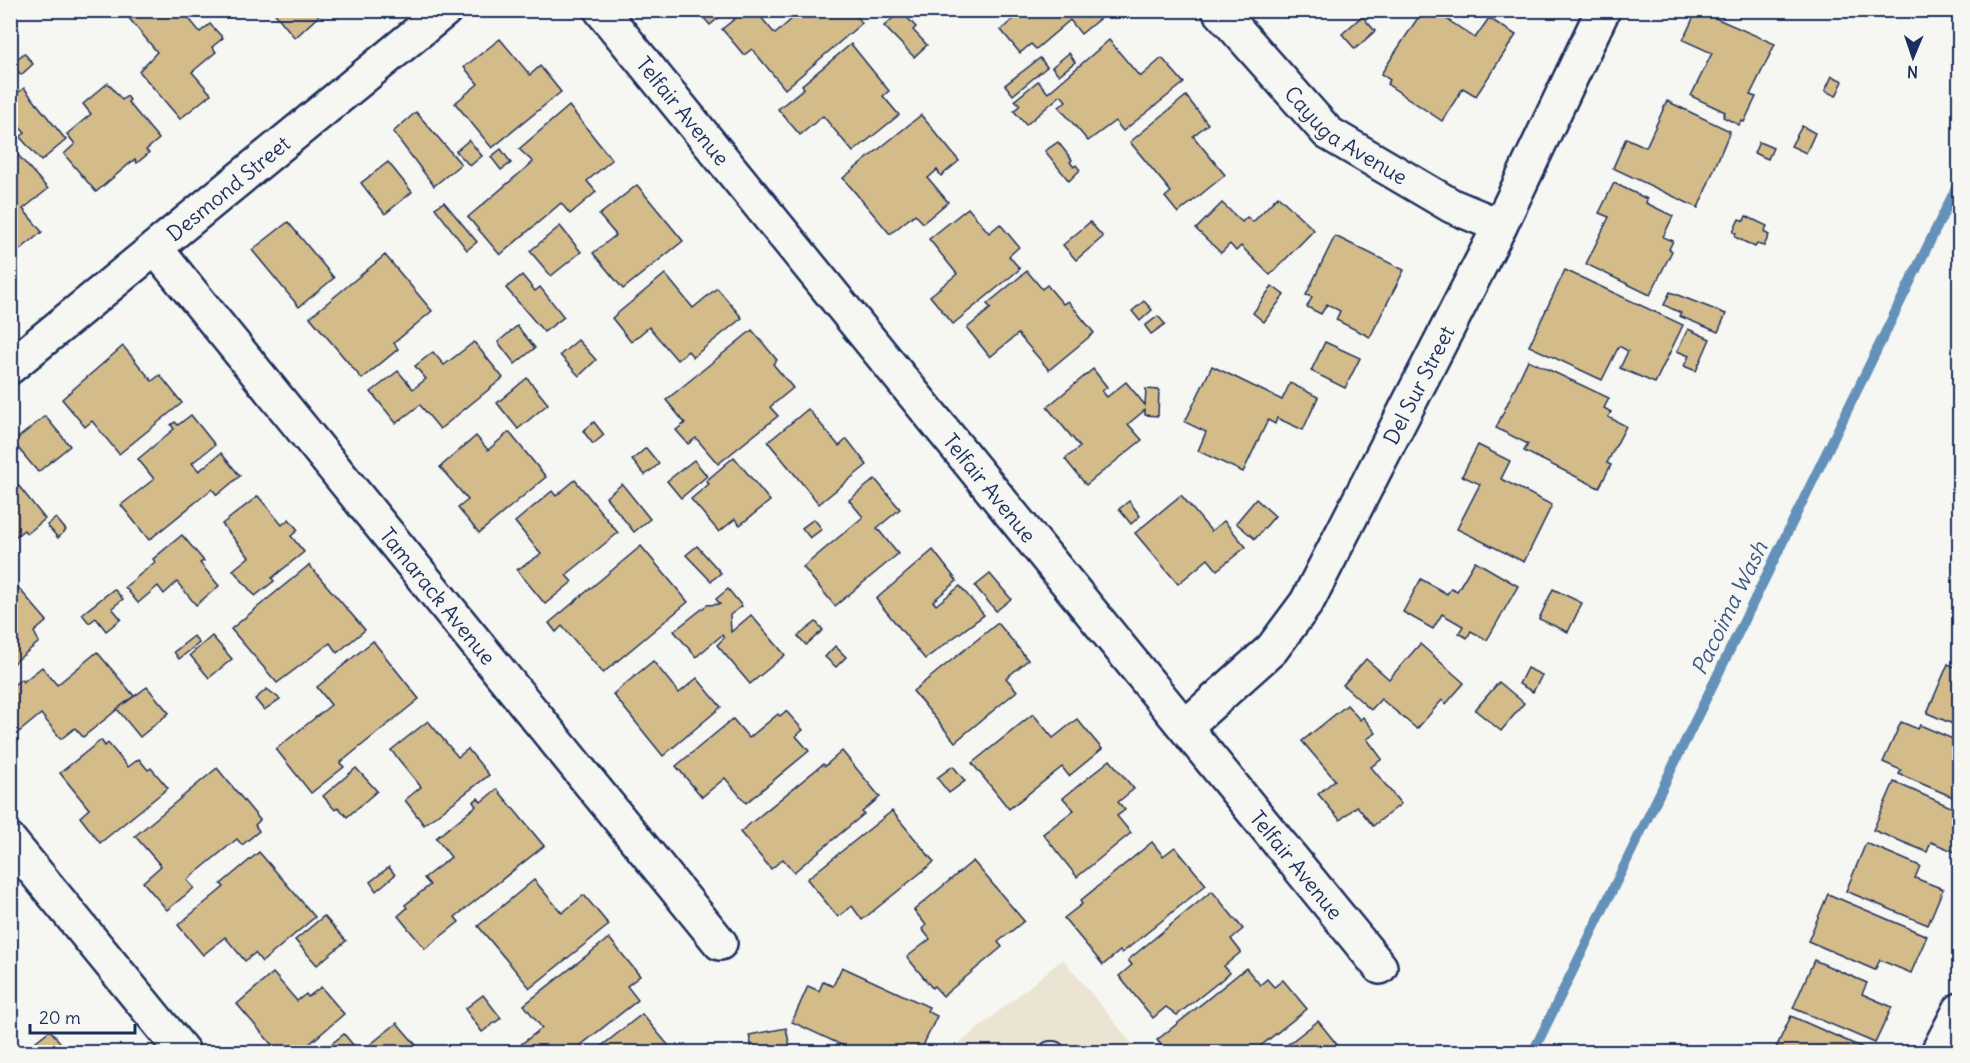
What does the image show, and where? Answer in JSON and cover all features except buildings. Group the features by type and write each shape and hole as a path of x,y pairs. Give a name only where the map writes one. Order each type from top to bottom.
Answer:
{"street":[{"name":"Desmond Street","path":"10,367 446,10"},
{"name":"Telfair Avenue","path":"601,10 1380,967"},
{"name":"Cayuga Avenue","path":"1219,10 1328,133 1452,206 1500,226"},
{"name":"Del Sur Street","path":"1186,726 1272,649 1307,602 1500,226 1603,10"},
{"name":"Tamarack Avenue","path":"156,249 720,943"},
{"path":"10,841 183,1053"},
{"path":"1938,1053 1959,1010"}],"shaded area":[{"path":"1063,959 1139,1052 949,1052"}],"waterway":[{"name":"Pacoima Wash","path":"1533,1052 1960,180"}]}
